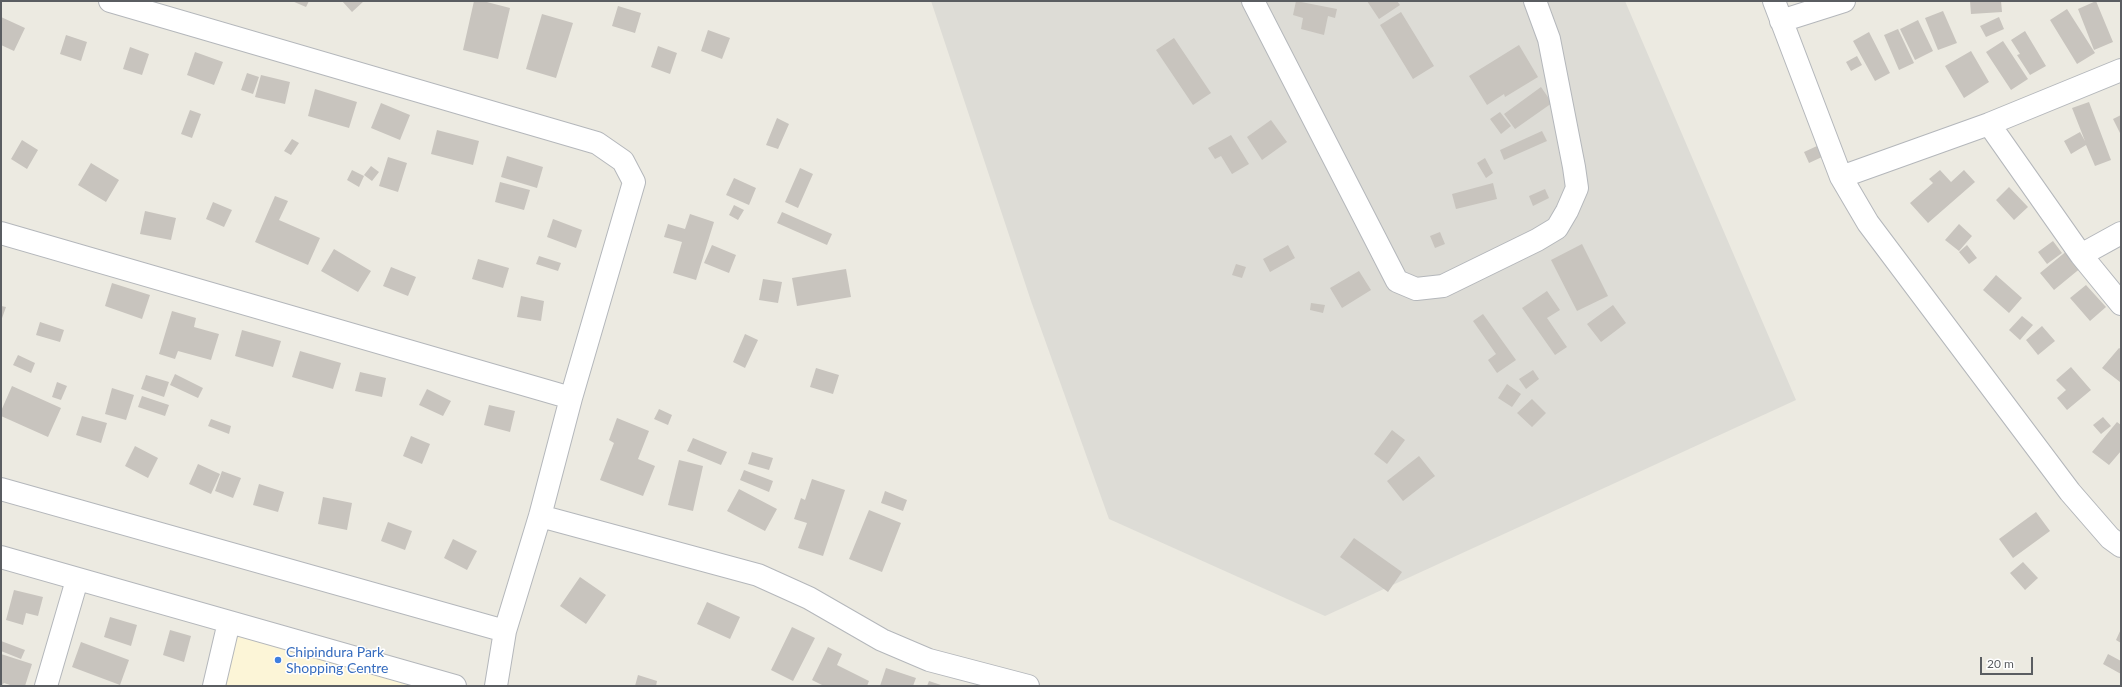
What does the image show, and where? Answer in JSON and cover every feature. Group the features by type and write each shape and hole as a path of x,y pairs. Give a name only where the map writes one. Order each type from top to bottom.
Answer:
{"street":[{"path":"110,1 597,142 623,161 634,182 571,398 540,516 505,631 496,686"},
{"path":"1253,1 1397,281 1416,289 1442,286 1537,240 1556,228 1567,211 1577,188 1565,115 1550,46 1535,1"},
{"path":"1774,1 1841,177 1868,223 1910,281 2070,492 2110,538 2121,546"},
{"path":"1781,21 1844,1"},
{"path":"1841,177 1989,124 2121,70"},
{"path":"1989,124 2081,255 2121,304"},
{"path":"1,232 571,398"},
{"path":"2081,255 2121,233"},
{"path":"1,489 505,631"},
{"path":"540,516 758,576 809,598 882,640 922,657 1028,686"},
{"path":"1,557 77,580 455,686"},
{"path":"46,686 77,580"},
{"path":"214,686 230,622"}],"shaded area":[{"path":"931,1 1625,1 1796,400 1325,616 1109,519 1031,301"},
{"name":"Chipindura Park Shopping Centre","path":"235,634 419,686 223,686"}],"building":[{"path":"292,1 309,1 306,7"},
{"path":"342,1 364,1 352,12"},
{"path":"474,1 483,1 510,8 498,59 463,50"},
{"path":"1296,1 1337,9 1335,18 1328,16 1324,35 1301,29 1303,18 1293,15"},
{"path":"1367,1 1397,1 1400,5 1379,19"},
{"path":"1970,1 2001,1 2002,12 1971,14"},
{"path":"2096,1 2113,42 2094,50 2078,9"},
{"path":"618,6 641,13 635,33 612,26"},
{"path":"2067,9 2095,53 2077,64 2050,20"},
{"path":"1943,11 1957,43 1938,50 1925,18"},
{"path":"1401,12 1434,66 1413,79 1380,25"},
{"path":"542,14 573,23 556,78 526,69"},
{"path":"1,17 25,28 14,51 1,45"},
{"path":"1999,17 2004,29 1986,37 1980,26"},
{"path":"1918,20 1933,51 1915,60 1900,29"},
{"path":"1898,29 1914,63 1899,70 1884,35"},
{"path":"708,30 730,38 722,59 701,51"},
{"path":"2025,31 2046,66 2030,75 2017,55 2020,54 2011,40"},
{"path":"1869,32 1890,73 1875,81 1853,41"},
{"path":"66,35 87,42 81,61 60,54"},
{"path":"1174,38 1211,93 1193,105 1156,50"},
{"path":"2003,41 2028,79 2011,90 1986,52"},
{"path":"1519,45 1538,77 1505,97 1504,94 1487,105 1469,76"},
{"path":"658,46 677,53 670,74 651,67"},
{"path":"130,47 149,54 142,75 123,69"},
{"path":"1971,51 1989,82 1964,98 1945,66"},
{"path":"195,52 223,62 214,85 187,75"},
{"path":"1857,56 1862,65 1851,71 1846,62"},
{"path":"247,73 259,77 253,94 241,90"},
{"path":"261,75 290,82 285,104 255,97"},
{"path":"1541,87 1552,103 1515,129 1504,114"},
{"path":"315,89 357,102 349,128 308,116"},
{"path":"2089,102 2111,160 2095,166 2086,145 2071,154 2064,141 2080,132 2085,141 2072,108"},
{"path":"381,103 410,115 400,140 371,128"},
{"path":"190,110 201,114 192,138 181,134"},
{"path":"1500,112 1511,126 1501,134 1490,119"},
{"path":"2121,115 2121,135 2113,119"},
{"path":"777,118 789,124 778,149 766,145"},
{"path":"1271,120 1287,142 1262,160 1247,137"},
{"path":"437,130 479,141 473,165 431,154"},
{"path":"1542,131 1547,141 1504,160 1500,150"},
{"path":"1231,135 1249,164 1232,174 1221,156 1215,159 1208,148"},
{"path":"292,139 299,143 291,155 284,151"},
{"path":"22,140 38,150 27,169 11,159"},
{"path":"1817,146 1822,157 1809,163 1804,152"},
{"path":"507,156 543,167 537,188 501,177"},
{"path":"388,157 407,163 398,192 379,186"},
{"path":"1485,158 1493,173 1486,178 1477,163"},
{"path":"91,163 119,180 106,202 78,185"},
{"path":"371,166 379,172 372,181 364,175"},
{"path":"800,168 813,174 798,208 785,202"},
{"path":"352,170 364,176 359,187 347,180"},
{"path":"1940,170 1951,182 1964,170 1975,182 1928,223 1910,203 1933,183 1929,179"},
{"path":"734,178 756,188 749,205 726,195"},
{"path":"500,182 530,190 524,210 495,202"},
{"path":"1493,183 1497,199 1456,209 1452,194"},
{"path":"2009,187 2028,207 2014,220 1996,200"},
{"path":"1545,189 1549,198 1533,206 1529,196"},
{"path":"275,196 288,201 279,220 320,238 308,265 255,242"},
{"path":"213,202 232,210 224,227 206,219"},
{"path":"734,205 744,210 738,220 729,215"},
{"path":"145,211 176,218 171,240 140,234"},
{"path":"782,212 832,234 827,245 777,223"},
{"path":"690,214 714,222 696,280 673,273 682,242 664,237 668,224 685,229"},
{"path":"553,219 582,230 576,248 547,237"},
{"path":"1959,224 1972,236 1959,251 1945,240"},
{"path":"1440,232 1445,244 1435,248 1430,236"},
{"path":"2053,241 2062,253 2047,264 2038,252"},
{"path":"1582,244 1608,296 1577,311 1551,260"},
{"path":"712,245 736,255 729,273 704,263"},
{"path":"1288,245 1295,258 1270,272 1263,259"},
{"path":"1967,245 1977,258 1969,264 1959,252"},
{"path":"2074,245 2088,262 2054,290 2040,273"},
{"path":"334,249 371,271 358,292 321,271"},
{"path":"539,256 561,263 558,271 536,264"},
{"path":"478,259 509,268 503,288 472,279"},
{"path":"1236,264 1246,267 1242,278 1232,275"},
{"path":"391,267 416,277 408,296 383,286"},
{"path":"846,269 851,297 797,306 792,278"},
{"path":"1359,271 1371,290 1342,308 1330,288"},
{"path":"1996,275 2022,298 2009,313 1983,290"},
{"path":"763,279 782,282 778,303 759,300"},
{"path":"112,283 150,295 142,319 105,306"},
{"path":"2086,285 2106,307 2090,321 2070,298"},
{"path":"1547,291 1560,310 1547,318 1567,347 1555,355 1522,308"},
{"path":"521,296 544,301 541,321 517,317"},
{"path":"1311,303 1325,305 1323,313 1310,310"},
{"path":"1613,305 1626,323 1601,342 1587,324"},
{"path":"1,306 6,307 1,321"},
{"path":"172,311 196,318 194,327 219,334 211,360 178,351 175,359 159,354"},
{"path":"1483,314 1516,360 1497,373 1488,360 1496,354 1473,321"},
{"path":"2022,316 2033,325 2020,340 2009,330"},
{"path":"40,322 64,330 60,342 36,335"},
{"path":"2042,326 2055,341 2038,355 2026,340"},
{"path":"242,330 281,341 273,367 235,356"},
{"path":"745,334 758,340 745,368 733,362"},
{"path":"2119,348 2121,349 2120,382 2102,368"},
{"path":"300,351 341,363 333,389 292,377"},
{"path":"18,355 35,363 31,373 13,365"},
{"path":"2071,367 2091,390 2067,410 2057,398 2066,390 2056,380"},
{"path":"816,368 839,375 833,394 810,387"},
{"path":"1533,370 1539,379 1526,389 1519,379"},
{"path":"360,372 386,378 382,397 355,391"},
{"path":"175,374 203,388 198,398 170,385"},
{"path":"146,375 169,382 164,397 141,389"},
{"path":"57,382 67,386 61,400 52,397"},
{"path":"1507,384 1521,394 1512,407 1498,398"},
{"path":"12,386 61,408 48,437 1,416 1,411"},
{"path":"112,388 134,395 126,420 105,414"},
{"path":"427,389 451,401 443,416 419,405"},
{"path":"142,396 169,405 165,416 138,407"},
{"path":"1532,399 1546,413 1532,427 1517,413"},
{"path":"489,405 515,411 510,432 484,425"},
{"path":"659,409 672,415 668,425 654,419"},
{"path":"82,416 107,423 101,443 76,435"},
{"path":"2103,417 2111,426 2101,434 2093,425"},
{"path":"617,418 649,431 638,459 655,466 643,496 600,480 614,443 609,440"},
{"path":"211,419 231,426 229,434 208,426"},
{"path":"2117,422 2121,425 2121,451 2109,465 2092,452"},
{"path":"1392,430 1405,440 1387,464 1374,454"},
{"path":"411,436 430,444 422,464 403,456"},
{"path":"693,438 727,452 721,465 687,451"},
{"path":"135,446 158,458 148,478 125,466"},
{"path":"752,452 773,458 769,470 748,464"},
{"path":"1419,456 1435,476 1403,501 1387,481"},
{"path":"679,460 703,466 693,511 668,505"},
{"path":"198,464 220,474 211,494 189,484"},
{"path":"744,470 773,481 769,492 740,480"},
{"path":"222,471 241,478 233,498 215,491"},
{"path":"812,479 845,490 823,556 798,548 807,523 794,519 801,498 805,500"},
{"path":"259,484 284,492 278,512 253,505"},
{"path":"739,489 777,509 765,531 727,511"},
{"path":"885,491 907,500 903,511 881,503"},
{"path":"323,497 352,503 347,530 318,524"},
{"path":"869,510 901,523 882,572 849,559"},
{"path":"2036,512 2050,531 2013,558 1999,539"},
{"path":"388,522 412,531 405,550 381,541"},
{"path":"1354,538 1402,572 1388,592 1340,557"},
{"path":"453,539 477,551 467,570 444,558"},
{"path":"2023,562 2038,578 2025,590 2010,573"},
{"path":"580,577 606,595 586,624 560,606"},
{"path":"14,590 43,597 38,616 26,613 23,625 6,620"},
{"path":"707,602 740,617 730,639 697,624"},
{"path":"110,617 137,625 131,646 104,637"},
{"path":"792,627 815,638 793,681 771,670"},
{"path":"2121,629 2121,643 2116,640"},
{"path":"170,630 191,636 184,662 163,655"},
{"path":"1,641 25,650 21,659 1,651"},
{"path":"81,642 129,660 120,685 72,667"},
{"path":"828,647 842,654 837,665 869,681 867,686 824,686 812,680"},
{"path":"1,654 32,664 25,686 13,686 4,683 1,686"},
{"path":"2108,654 2121,661 2121,674 2103,664"},
{"path":"886,668 916,678 913,686 880,686"},
{"path":"638,675 657,681 656,686 635,686"},
{"path":"929,681 944,686 927,686"}],"place":[{"name":"Chipindura Park Shopping Centre","path":"278,660"}]}
